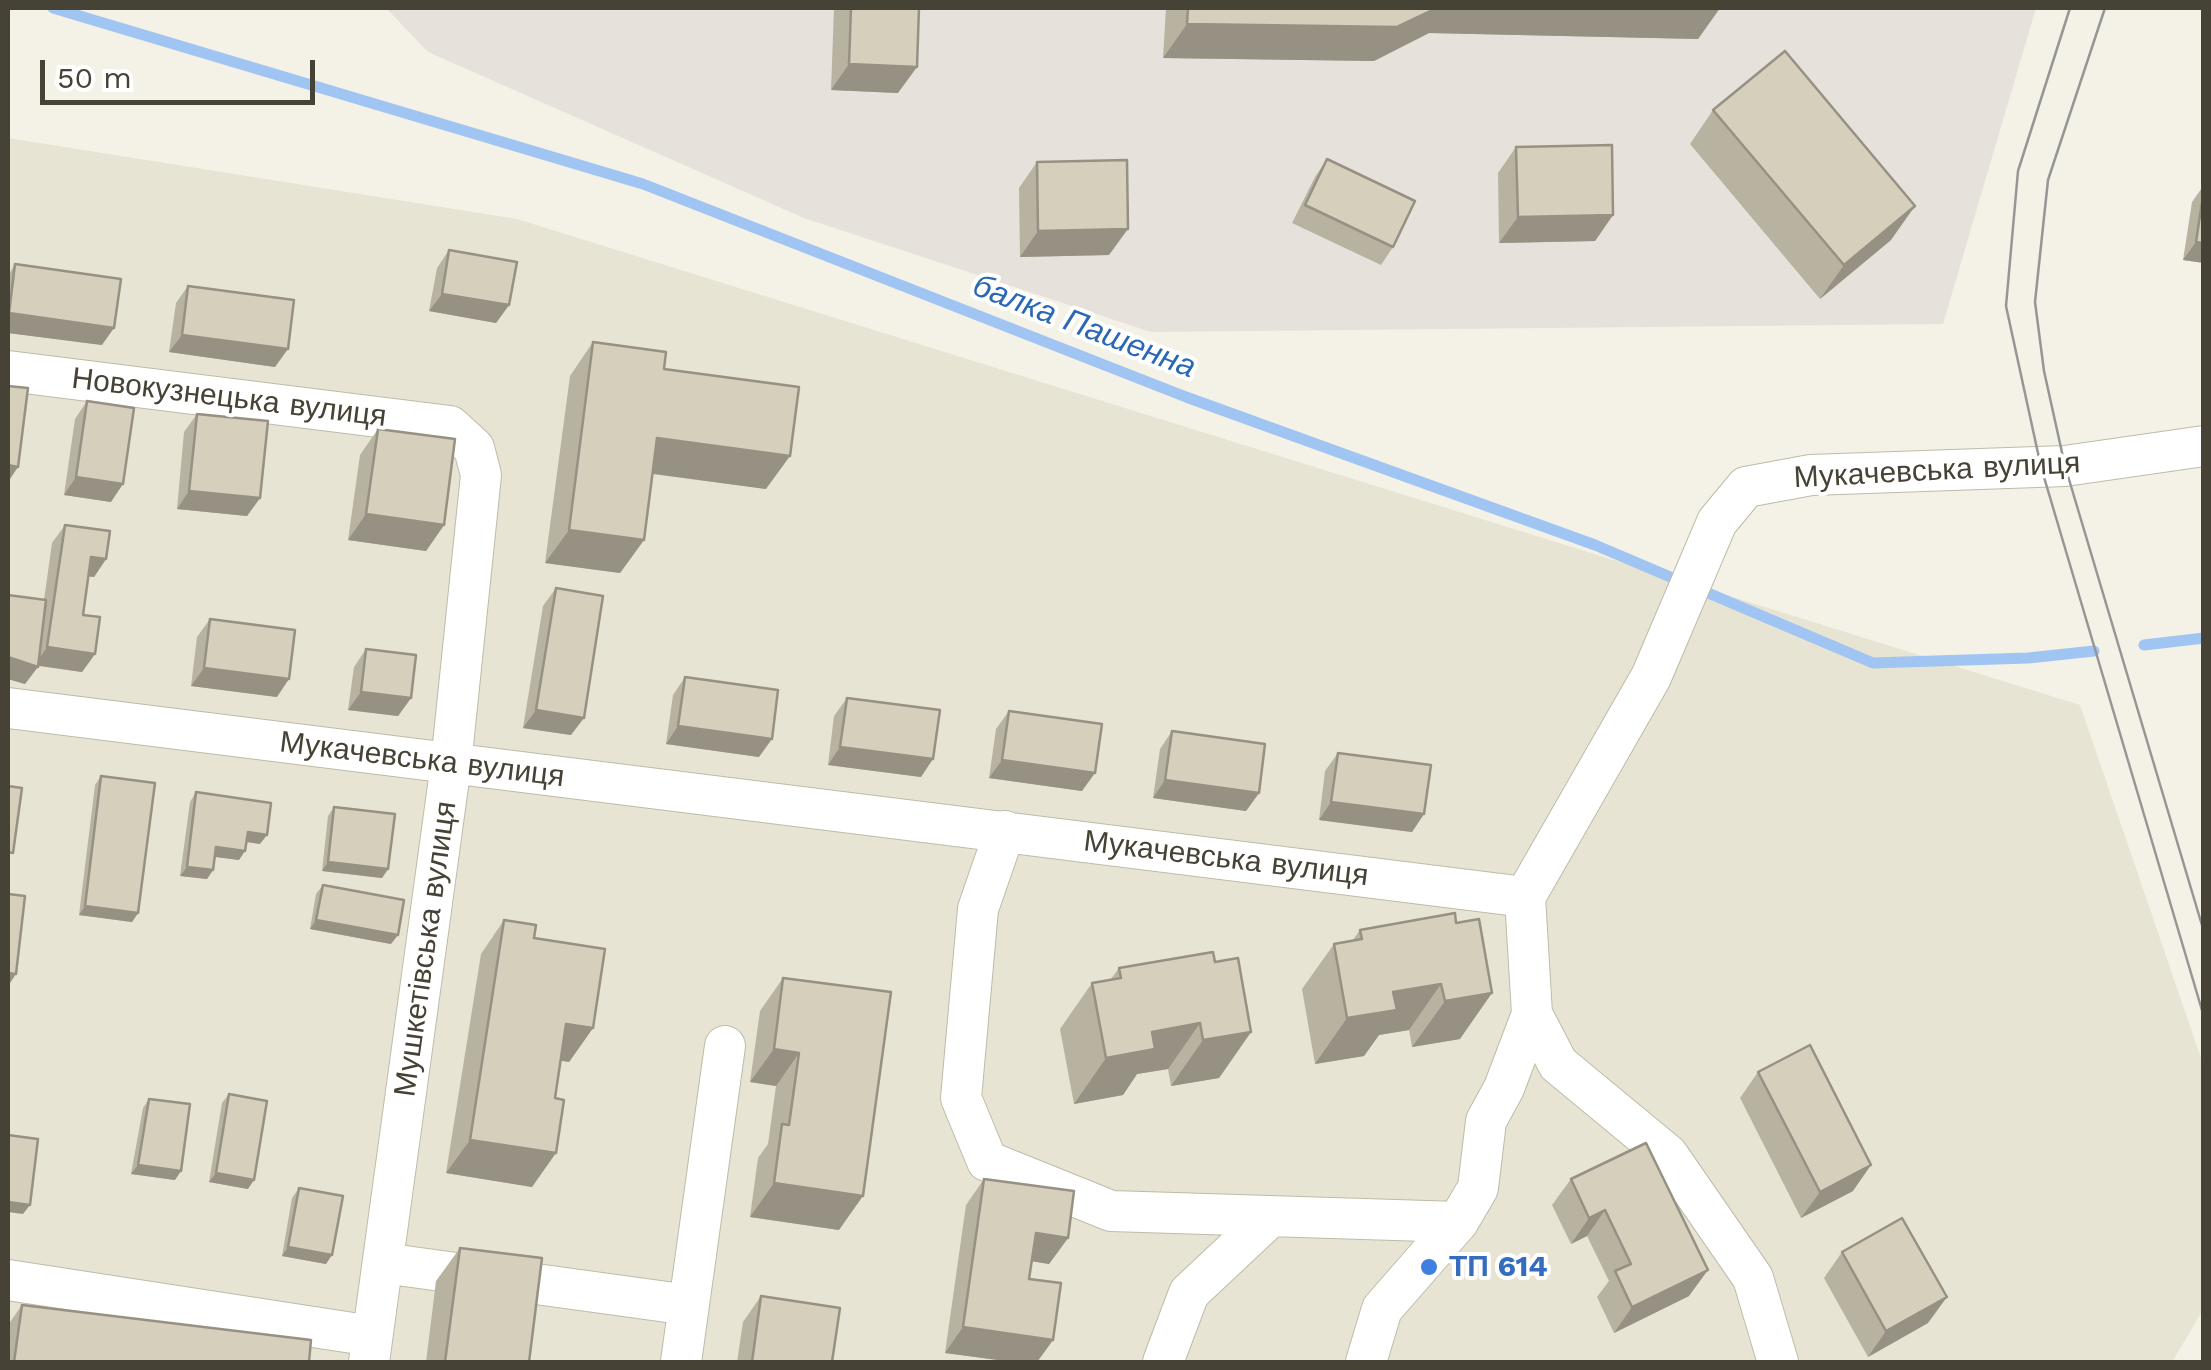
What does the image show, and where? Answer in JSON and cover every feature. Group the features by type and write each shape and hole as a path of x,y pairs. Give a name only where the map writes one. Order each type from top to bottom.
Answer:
{"street":[{"name":"Новокузнецька вулиця","path":"8,371 450,426"},
{"name":"Мушкетівська вулиця","path":"371,1349 451,764 480,475 474,448 450,426"},
{"name":"Мукачевська вулиця","path":"8,708 1525,897 1651,677 1717,522 1746,487 1811,474 2065,466 2204,446"},
{"path":"1005,831 978,909 961,1098 987,1161 1111,1211 1458,1222"},
{"path":"1525,897 1532,1014 1558,1064 1668,1155 1753,1278 1778,1362"},
{"path":"1366,1362 1382,1308 1458,1222 1478,1188 1486,1121 1504,1088 1532,1014"},
{"path":"681,1362 724,1046"},
{"path":"1163,1362 1189,1293 1271,1216"},
{"path":"383,1263 688,1305"},
{"path":"8,1280 371,1349"}],"shaded area":[{"path":"386,8 2036,8 1943,324 1151,332 804,218 428,52"},
{"path":"8,138 517,219 2080,705 2203,1064 2203,1310 2172,1362 8,1362"}],"building":[{"path":"851,8 919,8 917,67 849,64"},
{"path":"1188,8 1437,8 1397,27 1187,24"},
{"path":"1785,51 1915,206 1844,265 1713,110"},
{"path":"1612,145 1613,215 1518,217 1516,147"},
{"path":"1327,159 1415,201 1393,247 1305,205"},
{"path":"1127,160 1128,229 1038,231 1037,162"},
{"path":"2204,189 2204,243 2196,242"},
{"path":"449,250 517,262 509,305 442,294"},
{"path":"15,264 121,279 114,328 9,313"},
{"path":"188,286 294,300 288,349 182,335"},
{"path":"593,342 666,352 664,369 799,387 790,456 657,438 644,540 569,530"},
{"path":"8,386 28,388 18,467 8,465"},
{"path":"87,401 134,408 123,484 76,477"},
{"path":"197,414 268,421 260,498 189,491"},
{"path":"378,429 455,439 444,525 366,514"},
{"path":"65,525 110,531 106,559 91,557 83,615 100,617 95,654 47,647"},
{"path":"556,588 603,596 584,718 536,710"},
{"path":"8,595 46,600 38,667 8,657"},
{"path":"210,619 295,630 289,679 204,668"},
{"path":"366,649 416,655 411,698 361,692"},
{"path":"685,677 778,690 772,739 678,726"},
{"path":"847,698 940,710 933,759 840,747"},
{"path":"1009,711 1102,724 1095,773 1002,760"},
{"path":"1172,731 1265,744 1259,793 1165,780"},
{"path":"1338,753 1431,765 1424,814 1331,802"},
{"path":"101,776 155,783 138,913 85,906"},
{"path":"8,786 22,788 13,853 8,852"},
{"path":"196,792 271,803 267,835 248,832 245,851 216,847 213,870 187,867"},
{"path":"334,807 395,814 388,869 328,862"},
{"path":"323,885 404,900 398,935 316,920"},
{"path":"8,894 25,896 16,974 8,973"},
{"path":"1455,913 1456,923 1479,919 1492,993 1445,1001 1441,984 1393,992 1397,1010 1347,1018 1334,944 1362,939 1360,930"},
{"path":"504,920 536,925 534,938 605,949 593,1028 566,1024 555,1098 564,1100 556,1153 470,1140"},
{"path":"1213,952 1215,962 1238,958 1251,1032 1203,1040 1200,1023 1152,1032 1155,1049 1106,1058 1092,983 1121,978 1119,968"},
{"path":"783,978 891,992 863,1196 774,1183 782,1124 789,1125 799,1053 774,1049"},
{"path":"1810,1045 1871,1165 1820,1192 1758,1072"},
{"path":"229,1094 267,1101 254,1180 216,1173"},
{"path":"149,1099 190,1104 181,1171 138,1165"},
{"path":"8,1135 38,1139 30,1205 8,1202"},
{"path":"1646,1143 1708,1270 1632,1307 1615,1271 1631,1264 1605,1210 1589,1218 1571,1179"},
{"path":"984,1179 1074,1191 1068,1238 1036,1233 1029,1279 1061,1283 1053,1340 963,1327"},
{"path":"299,1188 343,1196 332,1255 288,1247"},
{"path":"1902,1218 1947,1297 1886,1331 1842,1252"},
{"path":"460,1248 542,1258 529,1362 445,1362"},
{"path":"761,1296 840,1308 832,1362 752,1362"},
{"path":"22,1305 311,1340 309,1362 14,1362"}],"waterway":[{"name":"балка Пашенна","path":"53,8 643,184 1186,397 1595,545 1873,663 2028,658 2094,651"},
{"name":"балка Пашенна","path":"2144,645 2204,638"}],"tram line":[{"path":"2070,8 2018,171 2006,306 2041,467 2204,1017"},
{"path":"2105,8 2048,180 2035,302 2044,371 2065,466 2204,932"}],"place":[{"name":"ТП 614","path":"1429,1267"}]}
